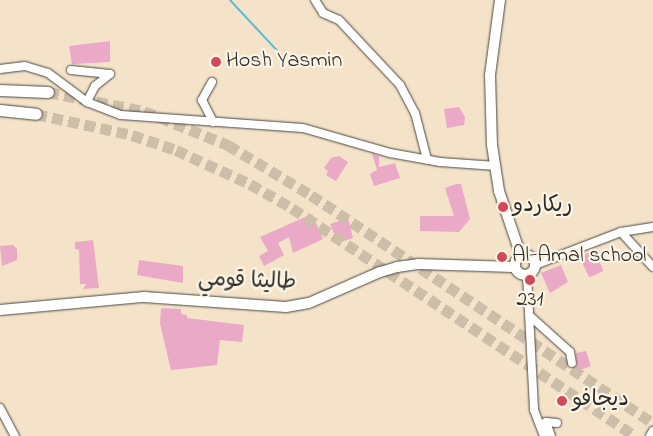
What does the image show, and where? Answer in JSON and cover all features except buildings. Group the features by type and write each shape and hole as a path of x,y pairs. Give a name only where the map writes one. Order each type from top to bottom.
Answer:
{"highway":[{"path":"0,90 48,92"},
{"path":"0,110 36,114"}],"main road":[{"path":"500,0 490,75 496,166 499,191 521,256 515,267 521,274 527,275 535,265 531,257 521,256"},
{"name":"طاليثا قومي","path":"0,310 144,297 286,307 309,303 380,272 397,267 418,264 515,267"}],"street":[{"path":"314,0 323,14 339,20 400,85 415,113 427,159"},
{"path":"0,69 25,66 48,73 87,102 121,115 318,131 373,149 427,159 496,166"},
{"path":"71,70 110,74 95,86 87,102"},
{"path":"212,82 202,100 213,122"},
{"path":"535,265 621,232 653,228"},
{"path":"621,232 653,267"},
{"path":"527,275 531,317 534,410 544,436"},
{"path":"531,317 570,352 572,363"},
{"path":"0,408 15,436"},
{"path":"551,436 546,422 557,423"},
{"path":"650,436 653,431"}],"waterway":[{"path":"230,0 283,57"}],"tunnel":[{"path":"48,92 144,111 228,145 311,195 653,423"},
{"path":"36,114 132,135 176,150 250,184 292,208 635,436"}],"place":[{"name":"Hosh Yasmin","path":"216,62"},
{"name":"ريكاردو","path":"503,207"},
{"name":"Al-Amal school","path":"502,257"},
{"name":"231","path":"530,280"},
{"name":"ديجافو","path":"562,401"}]}
